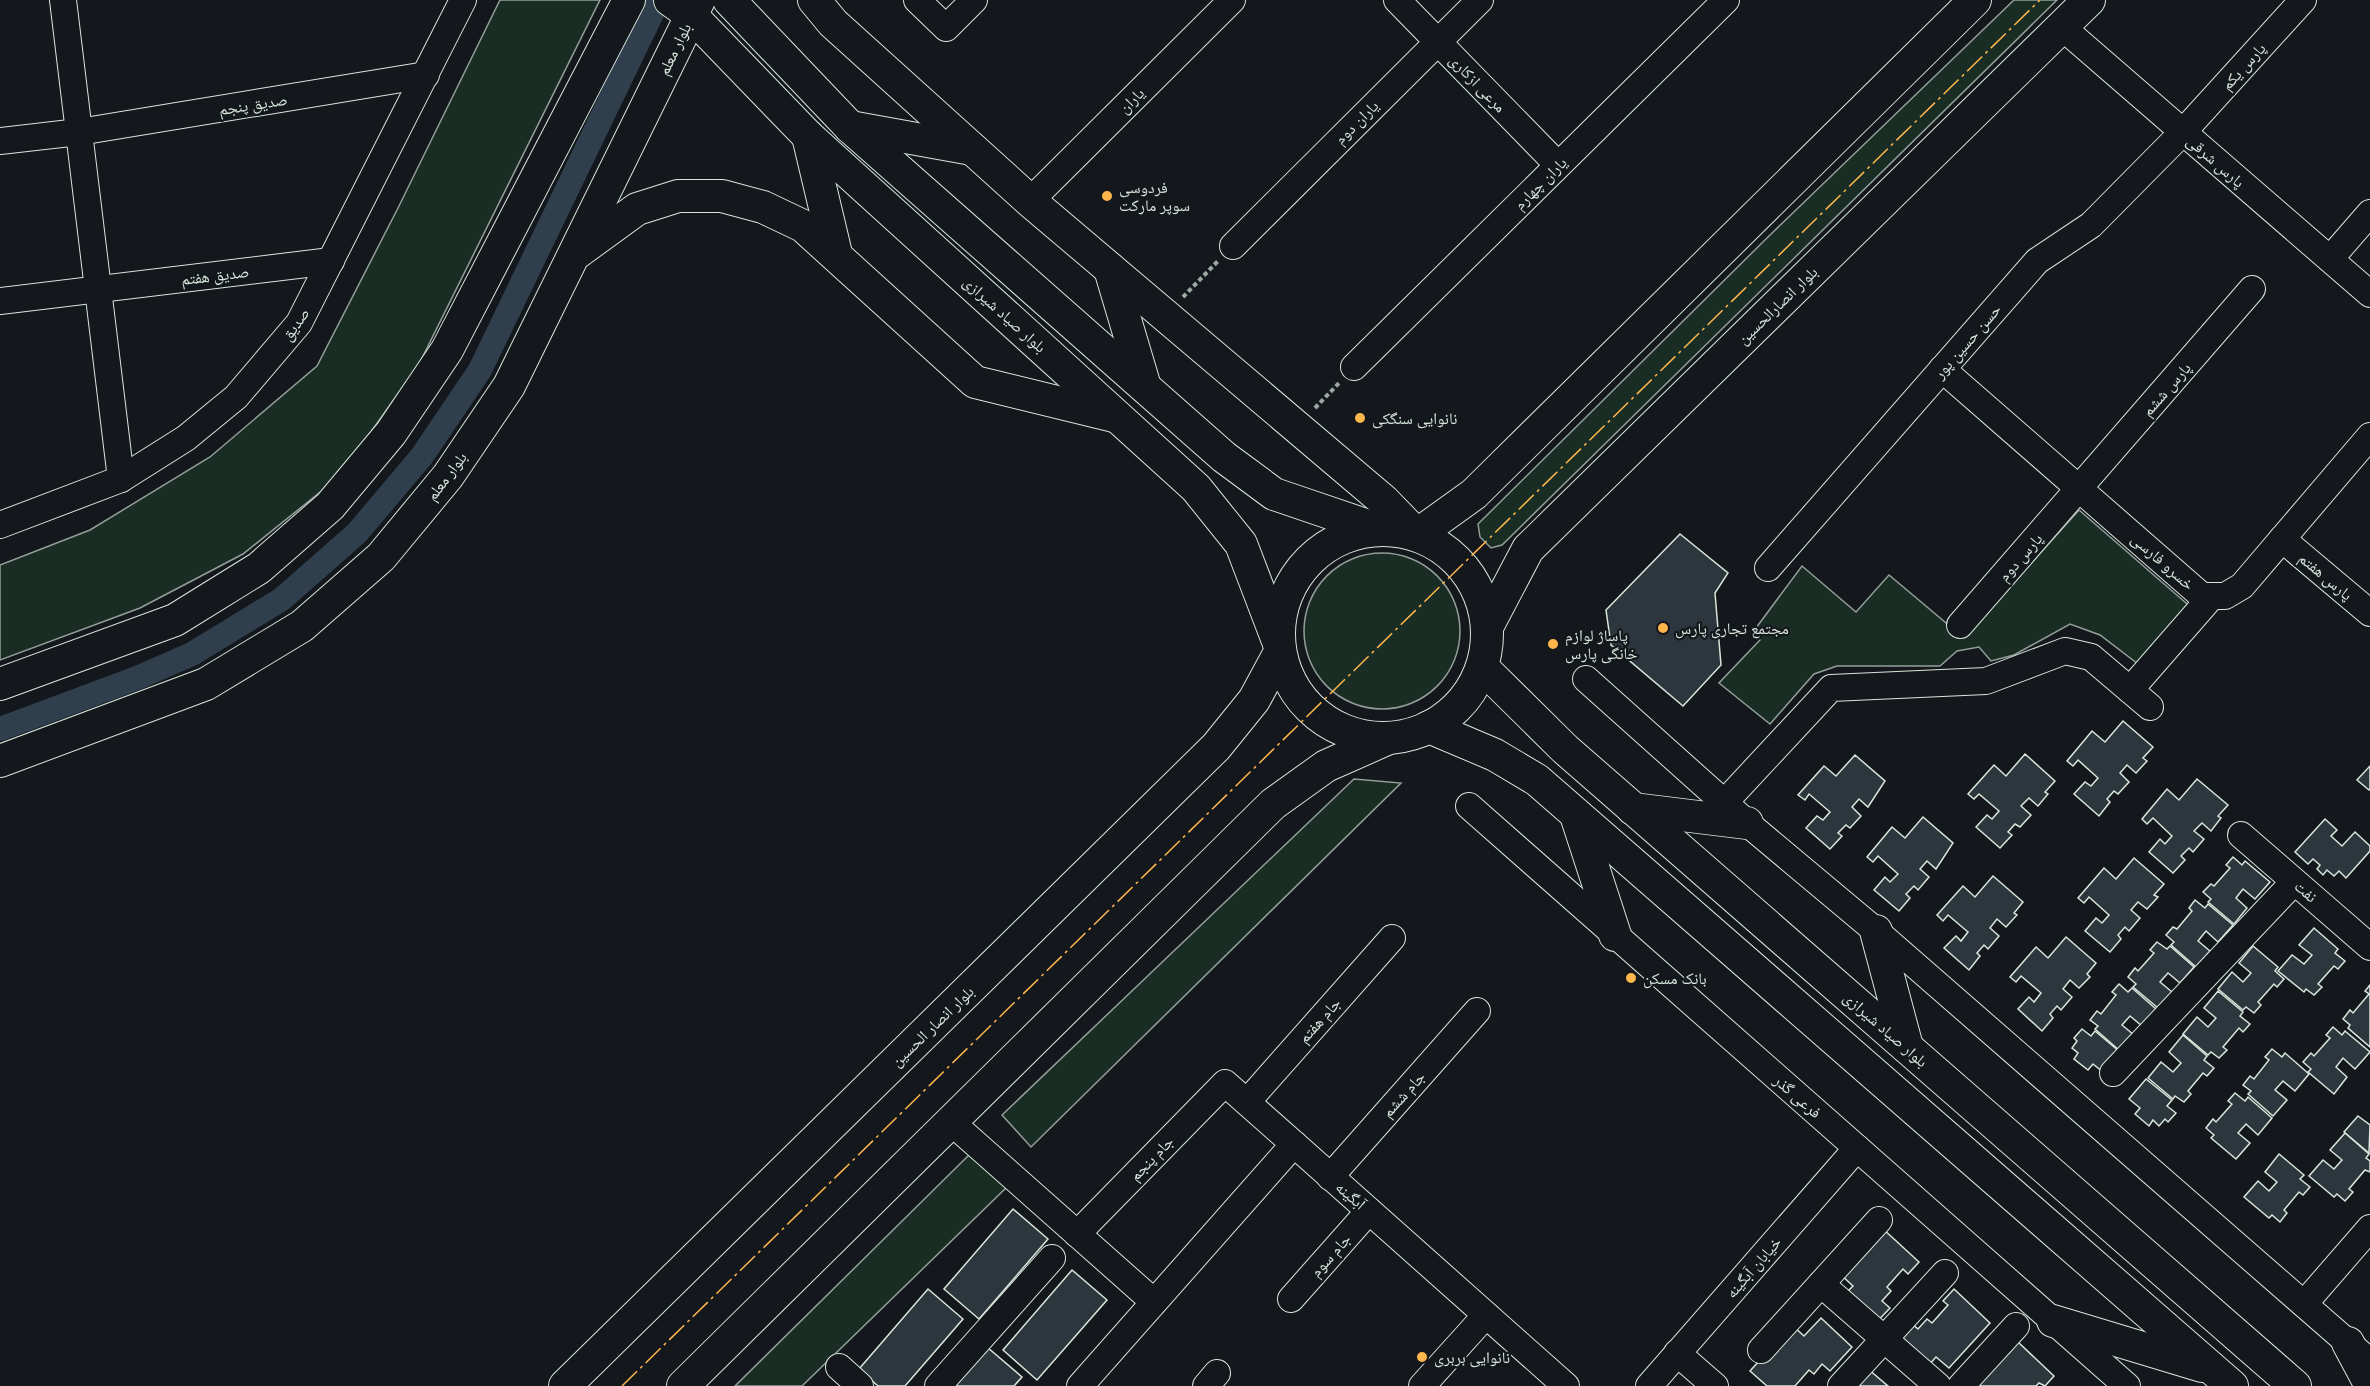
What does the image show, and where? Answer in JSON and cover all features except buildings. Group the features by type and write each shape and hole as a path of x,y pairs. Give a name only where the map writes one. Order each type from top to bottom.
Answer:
{"main road":[{"path":"0,684 175,620 259,568 330,506 391,433 447,350 629,0"},
{"path":"729,0 850,127 1224,457 1274,494 1377,529 1417,535 1436,543 1466,570 1484,607 1487,627 1482,668 1470,692 1451,713 1429,728 1409,735 1389,738 1367,737 1346,732 1310,709 1296,692 1286,673 1279,646 1282,608 1295,578 1316,553 1345,537 1377,529"},
{"path":"814,0 832,23 1030,201 1384,501 1417,535"},
{"path":"1417,535 1474,494 1975,0"},
{"name":"بلوار انصارالحسین","path":"1487,627 1528,549 2089,0"},
{"name":"بلوار صیاد شیرازی","path":"687,5 808,136 1196,488 1241,544 1279,646"},
{"name":"بلوار معلم","path":"0,761 206,684 302,626 381,557 448,476 509,386 575,255 687,5"},
{"path":"850,127 972,149"},
{"path":"808,136 836,254"},
{"path":"575,255 637,209 678,196 722,196 763,207 803,226 975,382 1118,417"},
{"path":"1110,269 1144,387"},
{"name":"بلوار انصار الحسین","path":"565,1386 1216,747 1254,700 1279,646"},
{"name":"بلوار صیاد شیرازی","path":"1482,668 1564,749 2295,1386"},
{"path":"1429,728 1495,755 1537,780 2222,1378"},
{"path":"683,1386 1274,804 1326,766 1389,738"},
{"path":"1633,809 1735,813"},
{"path":"1576,814 1616,935"},
{"path":"1876,932 1907,1047"},
{"path":"2053,1321 2222,1378"},
{"path":"2359,1352 2370,1384"}],"street":[{"path":"63,0 121,479"},
{"name":"صدیق","path":"0,525 121,479 186,438 236,397 299,323 463,0"},
{"path":"917,0 946,28 974,0"},
{"name":"یاران","path":"1030,201 1232,0"},
{"name":"مرعی ازکاری","path":"1397,0 1558,165"},
{"name":"یاران دوم","path":"1233,246 1480,0"},
{"name":"یاران چهارم","path":"1354,367 1726,0"},
{"name":"پارس یکم","path":"2183,132 2303,0"},
{"name":"پارس شرقی","path":"2062,27 2370,294"},
{"name":"صدیق پنجم","path":"0,141 79,132 426,75"},
{"name":"حسن حسین پور","path":"1768,568 2037,261 2091,225 2183,132"},
{"path":"2330,259 2370,213"},
{"name":"صدیق هفتم","path":"0,301 331,261"},
{"name":"پارس ششم","path":"2079,489 2252,289"},
{"name":"خسرو فارسی","path":"1942,369 2202,596 2224,596 2241,586 2370,436"},
{"name":"پارس دوم","path":"1960,626 2079,489"},
{"name":"پارس هفتم","path":"2282,539 2370,613"},
{"path":"2130,690 2212,596"},
{"path":"1735,813 1831,688 1986,681 2065,651 2091,657 2150,707"},
{"path":"1586,679 1735,813 1876,932 2359,1352"},
{"name":"فرعی گذر","path":"1469,806 2127,1386"},
{"name":"نفت","path":"2241,835 2370,947"},
{"path":"2113,1073 2294,882"},
{"name":"جام هفتم","path":"1247,1102 1392,938"},
{"name":"جام ششم","path":"1330,1177 1477,1011"},
{"name":"آبگینه","path":"1224,1083 1566,1386"},
{"name":"جام پنجم","path":"1077,1233 1224,1083"},
{"path":"951,1122 1154,1302"},
{"path":"1080,1386 1294,1144"},
{"name":"خیابان آبگینه","path":"1648,1386 1857,1148"},
{"name":"جام سوم","path":"1291,1299 1369,1211"},
{"path":"1761,1350 1879,1220"},
{"path":"2304,1304 2370,1228"},
{"path":"938,1386 1052,1258"},
{"path":"1842,1386 1945,1273"},
{"path":"1821,1284 1938,1386"},
{"path":"1422,1386 1486,1315"},
{"path":"1961,1386 2016,1326"},
{"path":"1677,1353 1715,1386"},
{"path":"839,1367 860,1386"}],"path":[{"path":"1165,315 1233,246"},
{"path":"1297,427 1354,367"}],"green space":[{"path":"500,0 600,0 419,364 339,477 243,554 140,608 0,660 0,565 90,530 210,457 317,366"},
{"path":"2014,0 2057,0 1502,545 1491,548 1480,537 1478,524 1769,236"},
{"path":"2079,510 2194,610 2142,667 2100,635 2070,624 2014,655 1991,661 1979,647 1957,651 1940,666 1837,666 1814,674 1770,724 1719,683 1760,640 1753,632 1802,566 1856,612 1889,575 1964,638"},
{"path":"1382,553 1412,559 1437,576 1454,601 1460,631 1454,661 1437,686 1412,703 1382,709 1352,703 1327,686 1310,661 1304,631 1310,601 1327,576 1352,559"},
{"path":"1354,779 1401,783 1031,1147 1002,1115"},
{"path":"970,1154 1008,1186 802,1386 735,1386"}],"waterway":[{"path":"0,729 137,678 192,654 282,599 357,533 422,456 480,370 655,7"}],"power":[{"path":"622,1386 2040,0"}],"place":[{"name":"فردوسی سوپر مارکت","path":"1107,196"},
{"name":"نانوایی سنگکی","path":"1360,418"},
{"name":"مجتمع تجاری پارس","path":"1663,628"},
{"name":"پاساژ لوازم خانگی پارس","path":"1553,644"},
{"name":"بانک مسکن","path":"1631,978"},
{"name":"نانوایی بربری","path":"1422,1357"}]}
